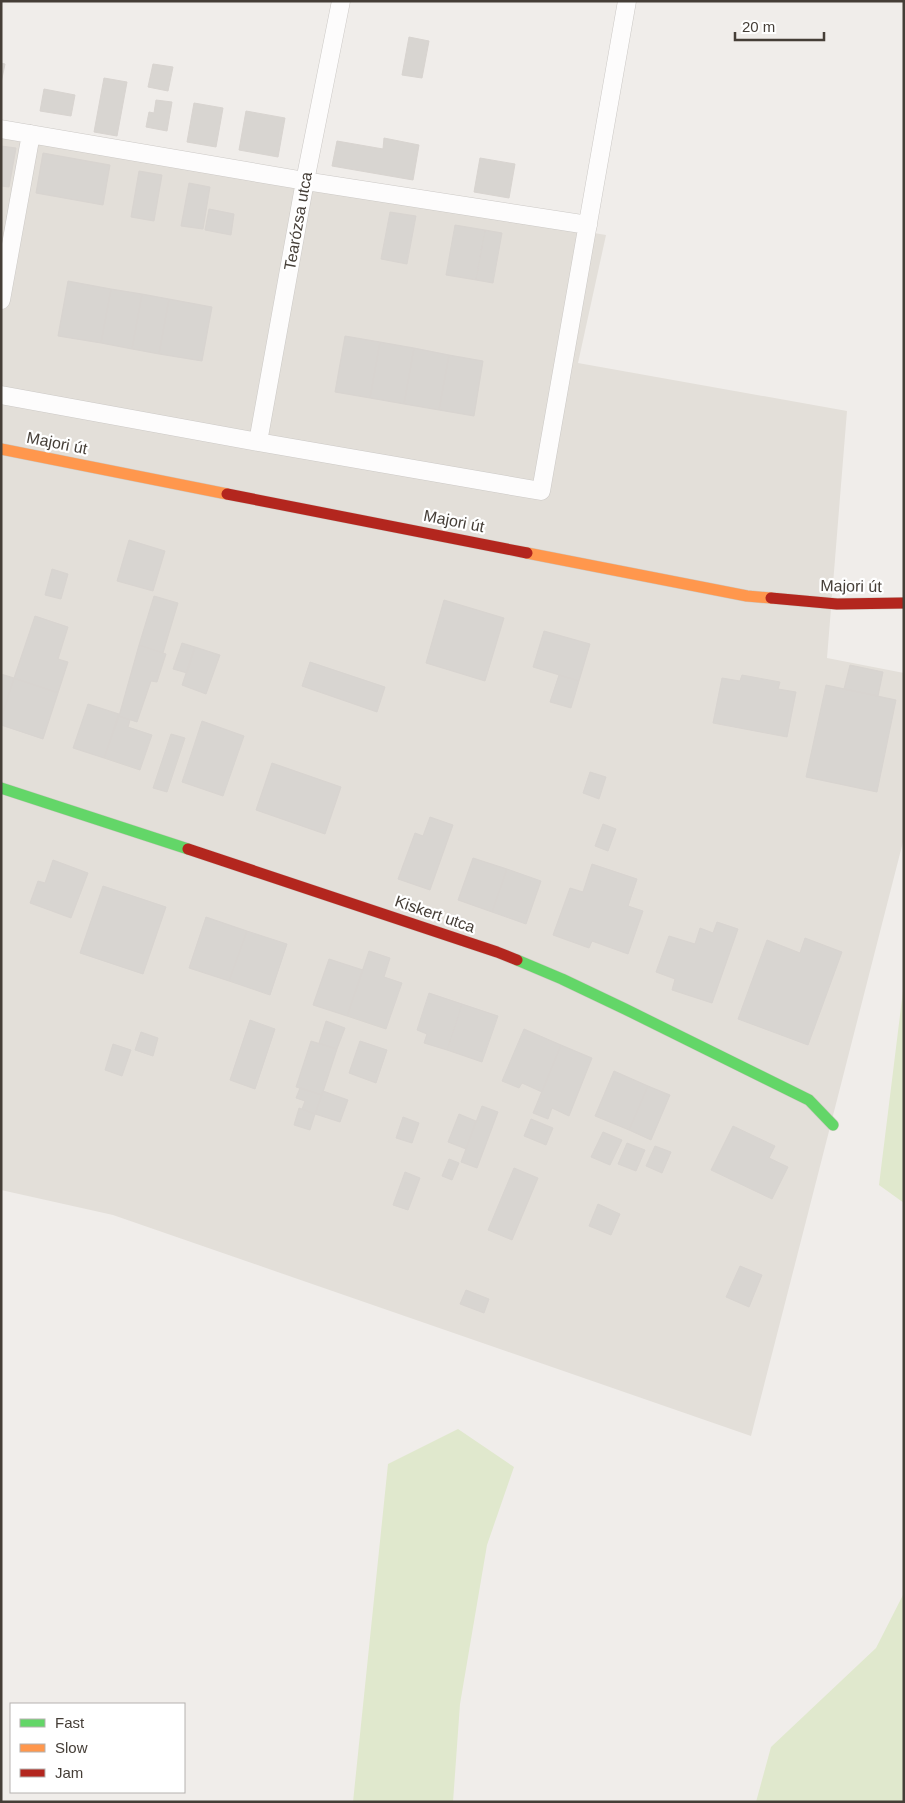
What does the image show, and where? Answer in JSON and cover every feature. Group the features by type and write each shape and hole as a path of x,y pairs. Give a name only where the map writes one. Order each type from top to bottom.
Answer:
{"street":[{"name":"Majori út","path":"1,449 747,596 838,604 904,603"},
{"name":"Kiskert utca","path":"1,788 340,898 497,952 625,1009 810,1100 832,1125"}],"lane":[{"name":"Tearózsa utca","path":"258,442 341,1"},
{"path":"1,395 541,491 627,1"},
{"path":"1,128 306,181 588,225"},
{"path":"1,300 31,134"}],"shaded area":[{"path":"1,135 606,235 578,363 847,411 827,658 904,673 904,838 751,1436 113,1215 1,1190"}],"green space":[{"path":"904,983 904,1203 879,1185"},
{"path":"458,1429 514,1467 487,1545 460,1704 453,1802 353,1802 388,1464"},
{"path":"904,1593 904,1802 756,1802 771,1747 876,1648"}],"building":[{"path":"409,37 429,41 422,78 402,75"},
{"path":"1,63 5,64 1,83"},
{"path":"153,64 173,67 168,91 148,87"},
{"path":"104,78 127,82 117,136 94,132"},
{"path":"44,89 75,95 71,116 40,111"},
{"path":"156,100 172,102 167,131 146,127 149,112 154,113"},
{"path":"194,103 223,108 216,147 187,142"},
{"path":"246,111 285,118 278,157 239,150"},
{"path":"384,138 419,145 413,180 332,166 337,141 383,149"},
{"path":"1,146 16,148 9,187 1,186"},
{"path":"43,153 110,165 103,205 36,193"},
{"path":"480,158 515,164 509,198 474,192"},
{"path":"139,171 162,175 154,221 131,217"},
{"path":"189,183 210,187 203,229 181,226"},
{"path":"209,209 234,214 231,235 205,230"},
{"path":"390,212 416,216 407,264 381,259"},
{"path":"455,225 485,230 476,280 446,275"},
{"path":"485,230 502,233 493,283 476,280"},
{"path":"68,281 111,289 101,343 58,336"},
{"path":"111,289 142,294 132,349 101,343"},
{"path":"142,294 169,299 159,354 132,349"},
{"path":"169,299 212,307 202,361 159,354"},
{"path":"345,336 380,342 370,398 335,392"},
{"path":"380,342 414,348 404,404 370,398"},
{"path":"414,348 449,355 439,410 404,404"},
{"path":"449,355 483,361 474,416 439,410"},
{"path":"129,540 165,551 153,591 117,581"},
{"path":"52,569 68,574 61,599 45,595"},
{"path":"154,596 178,603 163,653 139,645"},
{"path":"444,600 504,618 485,681 426,663"},
{"path":"35,616 68,627 58,659 68,662 58,693 14,678"},
{"path":"544,631 590,644 579,681 533,667"},
{"path":"182,643 195,647 187,673 173,669"},
{"path":"139,645 166,654 157,682 151,681 137,722 119,716"},
{"path":"195,647 220,655 206,694 182,685"},
{"path":"310,662 385,687 377,712 302,686"},
{"path":"850,665 883,672 878,696 844,689"},
{"path":"1,674 14,678 1,719"},
{"path":"559,675 579,681 571,708 550,702"},
{"path":"742,675 780,682 778,689 796,692 787,737 713,723 722,678 740,681"},
{"path":"14,678 58,693 43,739 1,725 1,719"},
{"path":"826,685 896,700 877,792 806,777"},
{"path":"88,704 119,714 104,758 73,748"},
{"path":"119,716 130,720 128,727 152,735 140,770 104,758"},
{"path":"202,721 244,736 223,796 182,782"},
{"path":"171,734 185,738 167,792 153,788"},
{"path":"272,763 341,787 325,834 256,810"},
{"path":"590,772 606,777 599,799 583,793"},
{"path":"430,817 453,825 430,890 398,879 415,833 423,836"},
{"path":"603,824 616,829 608,851 595,846"},
{"path":"473,858 507,869 492,912 458,900"},
{"path":"53,860 88,873 71,918 30,903 38,881 45,883"},
{"path":"592,864 637,879 628,906 643,911 628,954 592,941 589,948 553,935 570,888 583,892"},
{"path":"507,869 541,881 526,924 492,912"},
{"path":"103,886 166,907 143,974 80,953"},
{"path":"206,917 247,931 229,981 189,968"},
{"path":"717,922 738,929 712,1003 672,990 675,979 656,972 669,936 695,944 700,928 713,933"},
{"path":"247,931 287,944 270,995 229,981"},
{"path":"805,938 842,952 808,1045 738,1019 767,940 800,953"},
{"path":"369,951 390,958 384,977 402,983 386,1029 347,1016"},
{"path":"329,959 363,970 347,1016 313,1005"},
{"path":"429,993 462,1004 447,1050 424,1043 427,1034 417,1030"},
{"path":"462,1004 498,1016 482,1062 447,1050"},
{"path":"250,1020 275,1029 255,1089 230,1080"},
{"path":"326,1021 345,1028 337,1049 319,1043"},
{"path":"524,1029 561,1045 542,1092 522,1083 519,1088 502,1081"},
{"path":"141,1032 158,1038 153,1056 135,1050"},
{"path":"311,1041 337,1049 322,1095 296,1087"},
{"path":"360,1041 387,1050 376,1083 349,1073"},
{"path":"113,1044 131,1050 122,1076 105,1070"},
{"path":"561,1045 592,1058 569,1116 552,1108 548,1119 533,1113"},
{"path":"614,1071 648,1086 629,1130 595,1116"},
{"path":"648,1086 670,1095 651,1140 629,1130"},
{"path":"300,1088 322,1095 315,1114 302,1109 305,1101 296,1098"},
{"path":"323,1091 348,1100 340,1122 315,1114"},
{"path":"482,1106 498,1112 477,1168 461,1162"},
{"path":"299,1108 315,1114 310,1130 294,1125"},
{"path":"459,1114 476,1121 466,1149 448,1142"},
{"path":"403,1117 419,1123 412,1143 396,1138"},
{"path":"531,1119 553,1128 546,1145 524,1136"},
{"path":"733,1126 775,1146 769,1158 788,1167 772,1199 711,1170"},
{"path":"603,1132 622,1140 610,1165 591,1157"},
{"path":"627,1143 645,1150 636,1171 618,1164"},
{"path":"655,1146 671,1152 662,1173 646,1166"},
{"path":"449,1159 459,1163 452,1180 442,1176"},
{"path":"514,1168 538,1178 512,1240 488,1230"},
{"path":"405,1172 420,1178 408,1210 393,1205"},
{"path":"598,1204 620,1214 611,1235 589,1226"},
{"path":"740,1266 762,1275 749,1307 726,1297"},
{"path":"466,1290 489,1299 484,1313 460,1304"}],"traffic: fast":[{"path":"1,788 188,849"},
{"path":"517,960 625,1009 809,1100 833,1125"}],"traffic: slow":[{"path":"1,449 227,494"},
{"path":"527,553 747,596 771,598"}],"traffic: jam":[{"path":"227,494 527,553"},
{"path":"771,598 837,604 904,603"},
{"path":"188,849 517,960"}]}
